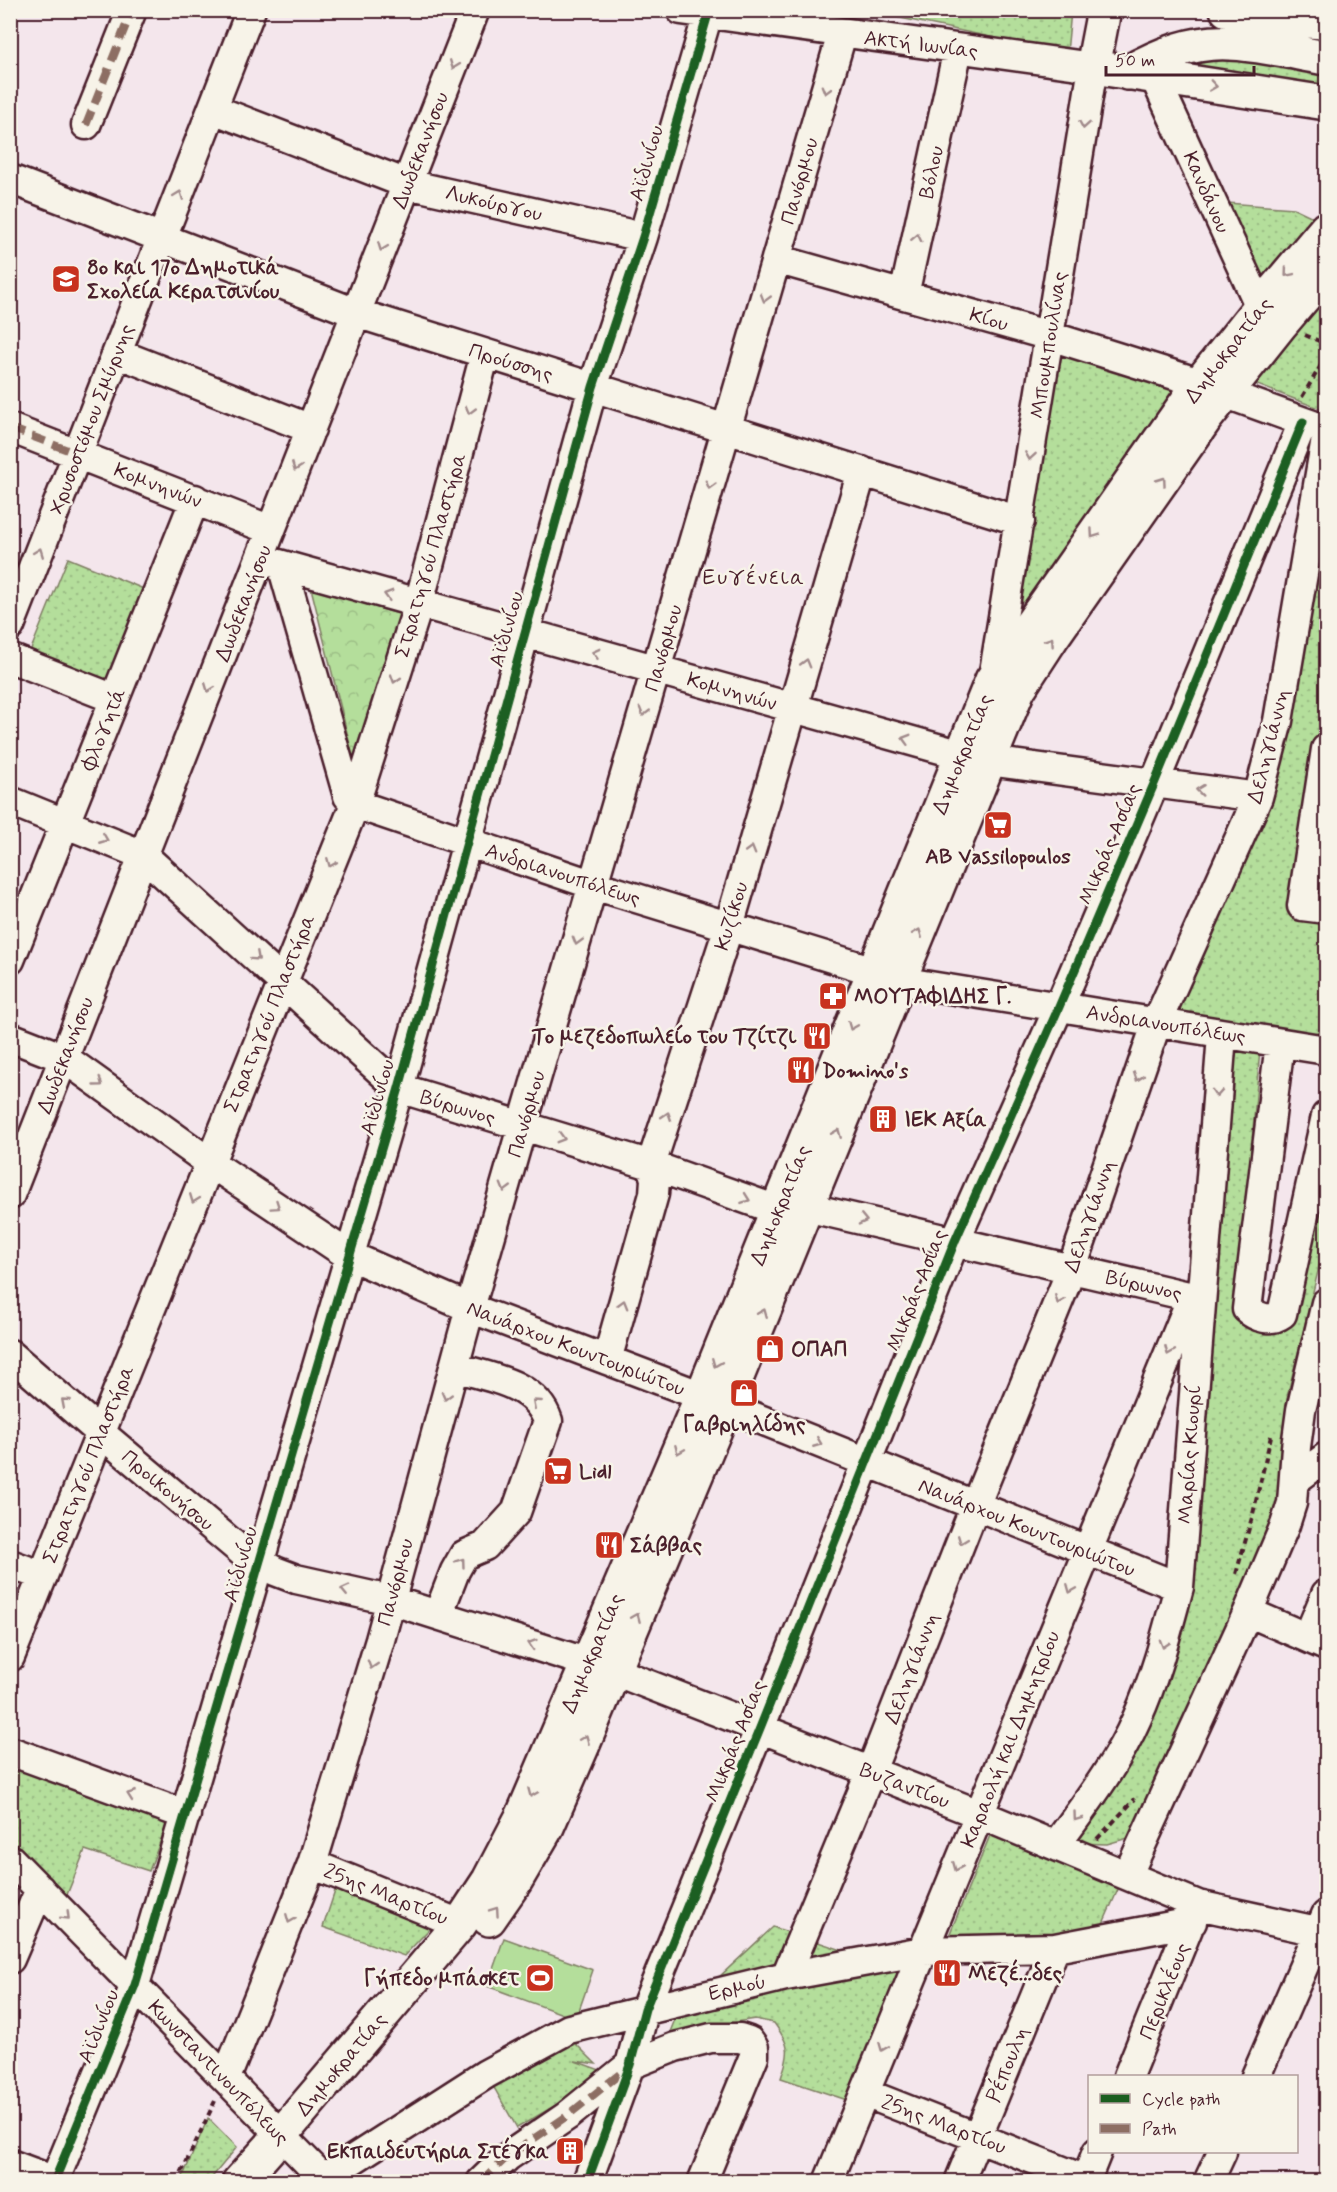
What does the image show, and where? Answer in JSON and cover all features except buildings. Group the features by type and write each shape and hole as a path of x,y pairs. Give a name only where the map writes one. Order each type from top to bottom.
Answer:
{"main road":[{"name":"Μπουμπουλίνας","path":"1093,67 1104,10"},
{"path":"1227,10 1326,22"},
{"path":"1141,75 1160,55 1212,44 1229,43 1326,58"},
{"name":"Ακτή Ιωνίας","path":"1093,67 1326,103"},
{"name":"Δημοκρατίας","path":"975,758 1212,388 1260,307 1326,229"},
{"name":"Δημοκρατίας","path":"239,2181 289,2142 481,1930 516,1880 547,1827 601,1666 713,1401 975,758 992,680 1212,388 1326,271"},
{"name":"Δημοκρατίας","path":"267,2181 289,2142 460,1924 489,1880 601,1666"}],"street":[{"path":"86,125 132,10"},
{"name":"Χρυσοστόμου Σμύρνης","path":"10,626 251,10"},
{"name":"Δωδεκανήσου","path":"10,1195 143,855 271,562 271,530 475,10"},
{"name":"Ακτή Ιωνίας","path":"681,10 1093,67"},
{"name":"Αϊδινίου","path":"56,2181 135,1985 399,1088 593,387 643,237 708,14"},
{"name":"Πανόρμου","path":"226,2078 312,1864 380,1640 522,1126 842,34"},
{"name":"Βόλου","path":"904,295 958,49"},
{"name":"Μπουμπουλίνας","path":"992,680 1093,67"},
{"name":"Κανδάνου","path":"1141,75 1260,307"},
{"name":"Λυκούργου","path":"213,109 407,184 643,237"},
{"name":"Προύσσης","path":"10,179 356,313 1020,521"},
{"name":"Κίου","path":"776,260 1050,336 1212,388 1307,423"},
{"path":"117,353 311,429"},
{"name":"Στρατηγού Πλαστήρα","path":"10,1657 355,804 419,603 485,354"},
{"name":"Μικράς Ασίας","path":"587,2181 630,2065 645,2009 955,1241 1059,1007 1307,423"},
{"name":"Κομνηνών","path":"10,428 271,530"},
{"name":"Δεληγιάννη","path":"786,1976 871,1771 1072,1268 1157,1022 1258,797 1278,721 1326,438"},
{"name":"Κυζίκου","path":"607,1360 654,1194 655,1179 651,1165 729,926 862,471"},
{"name":"Φλογητά","path":"10,960 195,499"},
{"path":"271,562 348,796 355,804"},
{"name":"Κομνηνών","path":"271,562 975,758 1258,797"},
{"path":"10,658 115,699"},
{"path":"1326,749 1302,906 1326,909"},
{"name":"Βύρωνος","path":"10,801 143,855 399,1088 792,1209 955,1241 1197,1298"},
{"name":"Ανδριανουπόλεως","path":"355,804 594,885 886,976 1222,1035 1326,1050"},
{"name":"Μαρίας Κιουρί","path":"1069,1850 1103,1780 1137,1718 1164,1643 1179,1587 1197,1298 1222,1035"},
{"name":"Ναυάρχου Κουντουριώτου","path":"10,1037 64,1058 209,1162 348,1255 470,1308 713,1401 1179,1587"},
{"path":"1280,1043 1247,1309 1254,1316 1270,1318 1282,1314 1326,1116"},
{"name":"Καραολή και Δημητρίου","path":"828,2181 1087,1551 1197,1298"},
{"path":"1128,1875 1248,1612 1285,1524 1292,1503 1301,1410 1326,1303"},
{"name":"Προικονήσου","path":"10,1354 241,1551 259,1563 296,1579 390,1600 601,1666"},
{"path":"438,1615 455,1571 464,1555 485,1546 516,1512 548,1421 544,1409 517,1386 454,1367"},
{"path":"1294,1481 1326,1457"},
{"path":"10,1564 43,1576"},
{"path":"1248,1612 1317,1641 1326,1593"},
{"name":"Βυζαντίου","path":"601,1666 1069,1850 1128,1875 1195,1914 1216,1911 1324,1926"},
{"path":"10,1751 186,1815"},
{"name":"Κωνσταντινουπόλεως","path":"10,1859 325,2180"},
{"name":"25ης Μαρτίου","path":"312,1864 460,1924"},
{"path":"10,1959 40,1889"},
{"name":"Ερμού","path":"325,2180 486,2073 569,2028 786,1976 923,1951 1055,1948 1195,1914"},
{"name":"Περικλέους","path":"1128,2075 1195,1914"},
{"path":"1256,2075 1324,1926"},
{"name":"Ρέπουλη","path":"959,2181 1055,1948"},
{"path":"481,2181 507,2157 567,2116 630,2065 675,2047 711,2038 740,2038 749,2041 754,2048 754,2056 702,2181"},
{"name":"25ης Μαρτίου","path":"865,2093 1087,2181"},
{"path":"1087,2181 1096,2153"},
{"path":"1208,2181 1221,2153"},
{"path":"10,2164 56,2181"}],"path":[{"path":"1307,423 1326,357"},
{"path":"1234,1581 1254,1514 1273,1429"},
{"path":"1069,1850 1119,1818 1136,1797"},
{"path":"177,2181 226,2078"}],"green space":[{"path":"867,11 1071,11 1067,53"},
{"path":"1223,58 1326,70 1326,94 1164,66"},
{"path":"1227,203 1294,208 1315,218 1264,280"},
{"path":"1326,286 1326,411 1252,383"},
{"path":"1054,341 1179,387 1028,606 1015,596"},
{"path":"1326,466 1326,710 1295,914 1326,916 1326,1029 1312,1034 1170,1010 1265,800"},
{"path":"68,558 151,592 110,692 27,659"},
{"path":"311,588 402,615 356,769"},
{"path":"1225,1042 1260,1049 1237,1314 1245,1328 1268,1333 1285,1328 1326,1164 1326,1239 1288,1393 1280,1452 1285,1491 1139,1835 1107,1844 1073,1843 1157,1668"},
{"path":"11,1759 169,1818 149,1871 85,1850 60,1912 11,1858"},
{"path":"991,1833 1120,1885 1101,1928 956,1949 946,1943"},
{"path":"336,1888 434,1924 404,1956 323,1927"},
{"path":"773,1927 899,1969 902,2003 859,2104 781,2078 787,2049 784,2038 774,2023 755,2019 670,2032 676,2017"},
{"name":"Γήπεδο μπάσκετ","path":"504,1938 593,1970 576,2019 487,1986"},
{"path":"571,2039 596,2064 575,2061 603,2071 605,2076 517,2128 492,2084"},
{"path":"208,2118 237,2147 209,2181 181,2181"}],"marked path":[{"path":"86,125 132,10"},
{"path":"10,428 78,454"},
{"path":"481,2182 507,2157 567,2116 626,2069"}],"cycle path":[{"path":"54,2182 135,1985 399,1088 593,387 643,237 708,14"},
{"path":"587,2182 630,2065 645,2009 955,1241 1059,1007 1154,784 1303,422"}],"place":[{"name":"8ο και 17ο Δημοτικά Σχολεία Κερατσινίου","path":"66,279"},
{"name":"AB Vassilopoulos","path":"998,825"},
{"name":"ΜΟΥΤΑΦΙΔΗΣ Γ.","path":"833,996"},
{"name":"Το μεζεδοπωλείο του Τζίτζι","path":"817,1036"},
{"name":"Domino's","path":"801,1070"},
{"name":"ΙΕΚ Αξία","path":"883,1119"},
{"name":"ΟΠΑΠ","path":"770,1349"},
{"name":"Γαβριηλίδης","path":"744,1393"},
{"name":"Lidl","path":"558,1471"},
{"name":"Σάββας","path":"609,1545"},
{"name":"Μεζέ...δες","path":"947,1973"},
{"name":"Γήπεδο μπάσκετ","path":"540,1978"},
{"name":"Εκπαιδευτήρια Στέγκα","path":"570,2151"}],"district":[{"name":"Ευγένεια","path":"754,576"}]}
